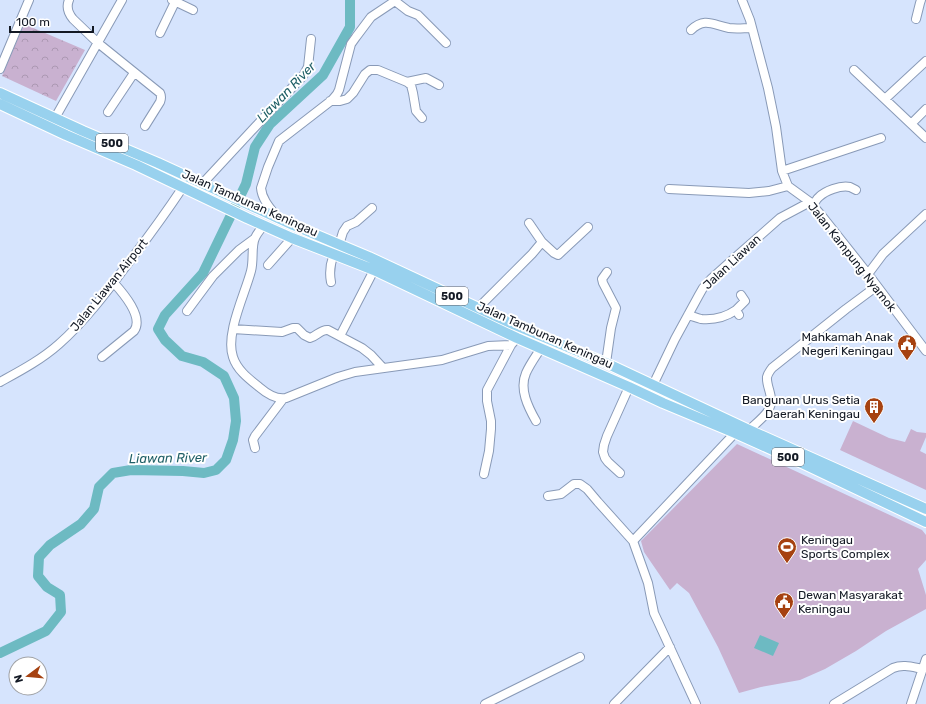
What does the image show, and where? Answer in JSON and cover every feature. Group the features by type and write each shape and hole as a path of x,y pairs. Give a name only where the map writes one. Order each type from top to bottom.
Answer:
{"main road":[{"name":"Jalan Tambunan Keningau","path":"0,93 83,131 158,162 290,224 536,334 606,363 749,430 926,509"},
{"name":"Jalan Tambunan Keningau","path":"0,104 66,135 136,165 292,238 374,270 514,342 541,348 804,464 926,522"},
{"path":"290,224 295,232 314,241 331,253"}],"street":[{"path":"0,69 29,0"},
{"path":"69,0 67,8 69,15 134,73 160,93 161,99 145,126"},
{"path":"669,188 749,193 769,191 788,186 782,171 772,106 752,28 742,0"},
{"path":"916,19 920,2 922,0"},
{"path":"55,118 98,42 119,1"},
{"path":"160,33 174,1 193,10"},
{"path":"278,218 264,200 261,193 261,188 278,144 335,96 339,90 351,44 371,17 395,1 408,11 418,15 446,42"},
{"path":"691,30 704,23 729,28 752,28"},
{"path":"203,183 303,76 308,67 311,40"},
{"path":"885,99 926,61"},
{"path":"330,101 340,101 347,98 353,93 365,74 370,70 378,70 411,85 416,111 422,118"},
{"path":"854,70 926,138"},
{"path":"108,112 134,73"},
{"path":"406,82 426,78 438,85"},
{"path":"911,124 926,109"},
{"path":"782,171 881,138"},
{"name":"Jalan Kampung Nyamok","path":"788,186 811,204 831,227 926,351"},
{"name":"Jalan Liawan Airport","path":"0,382 33,363 59,344 82,321 114,283 162,219 183,187"},
{"name":"Jalan Liawan","path":"653,385 688,315 699,295 711,279 780,218 811,204 818,197 831,190 841,187 849,187 856,190"},
{"path":"339,245 343,232 347,226 356,222 372,208"},
{"path":"868,274 883,254 926,214"},
{"path":"529,223 542,242 558,255 588,227"},
{"path":"187,311 213,276 239,250 254,239 264,225"},
{"path":"268,265 292,238"},
{"path":"254,239 252,269 233,329 231,341 232,352 233,358 247,377 272,396 283,399 344,375 442,360 488,346 514,342"},
{"path":"478,308 542,242"},
{"path":"331,253 329,270 331,282"},
{"path":"340,336 374,270"},
{"path":"606,363 611,328 616,308 603,283 602,279 607,272"},
{"path":"102,356 134,331 137,325 134,312 129,302 114,283"},
{"path":"749,430 769,409 771,401 767,377 772,368 877,286"},
{"path":"688,315 701,319 715,319 738,312 745,301 741,295"},
{"path":"233,329 282,332 297,328 304,335 310,338 325,330 328,330 362,348 383,368"},
{"path":"484,474 489,451 491,429 487,390 514,342"},
{"path":"536,421 528,408 524,394 524,380 541,348"},
{"path":"620,473 608,462 603,452 607,436 630,387"},
{"path":"255,448 253,440 255,436 283,399"},
{"path":"634,541 735,433"},
{"path":"548,496 556,496 574,484 580,484 587,489 634,541 648,583 654,613 696,704"},
{"path":"614,704 670,647"},
{"path":"485,704 580,658"},
{"path":"911,704 926,659"},
{"path":"834,704 881,674 898,666 923,669"}],"green space":[{"path":"24,24 85,50 56,101 2,76"},
{"path":"853,421 889,438 905,442 911,429 917,432 926,433 926,437 920,451 926,454 926,490 840,450"},
{"name":"Keningau Sports Complex","path":"737,444 922,530 926,535 926,560 918,569 926,595 926,609 886,631 825,669 800,680 761,687 739,693 718,647 689,593 677,583 670,590 644,552 641,541"}],"shaded area":[{"path":"760,635 779,643 773,656 754,648"}],"waterway":[{"name":"Liawan River","path":"0,653 46,631 61,612 60,595 47,587 38,576 39,557 50,545 81,524 94,509 99,487 113,473 131,470 204,473 216,470 226,460 233,440 236,421 234,398 224,376 203,362 182,356 165,340 158,329 165,315 203,273 246,184 255,147 270,124 323,75 350,27 350,0"}],"place":[{"name":"Mahkamah Anak Negeri Keningau","path":"907,361"},
{"name":"Bangunan Urus Setia Daerah Keningau","path":"874,424"},
{"name":"Keningau Sports Complex","path":"787,564"},
{"name":"Dewan Masyarakat Keningau","path":"784,619"}]}
